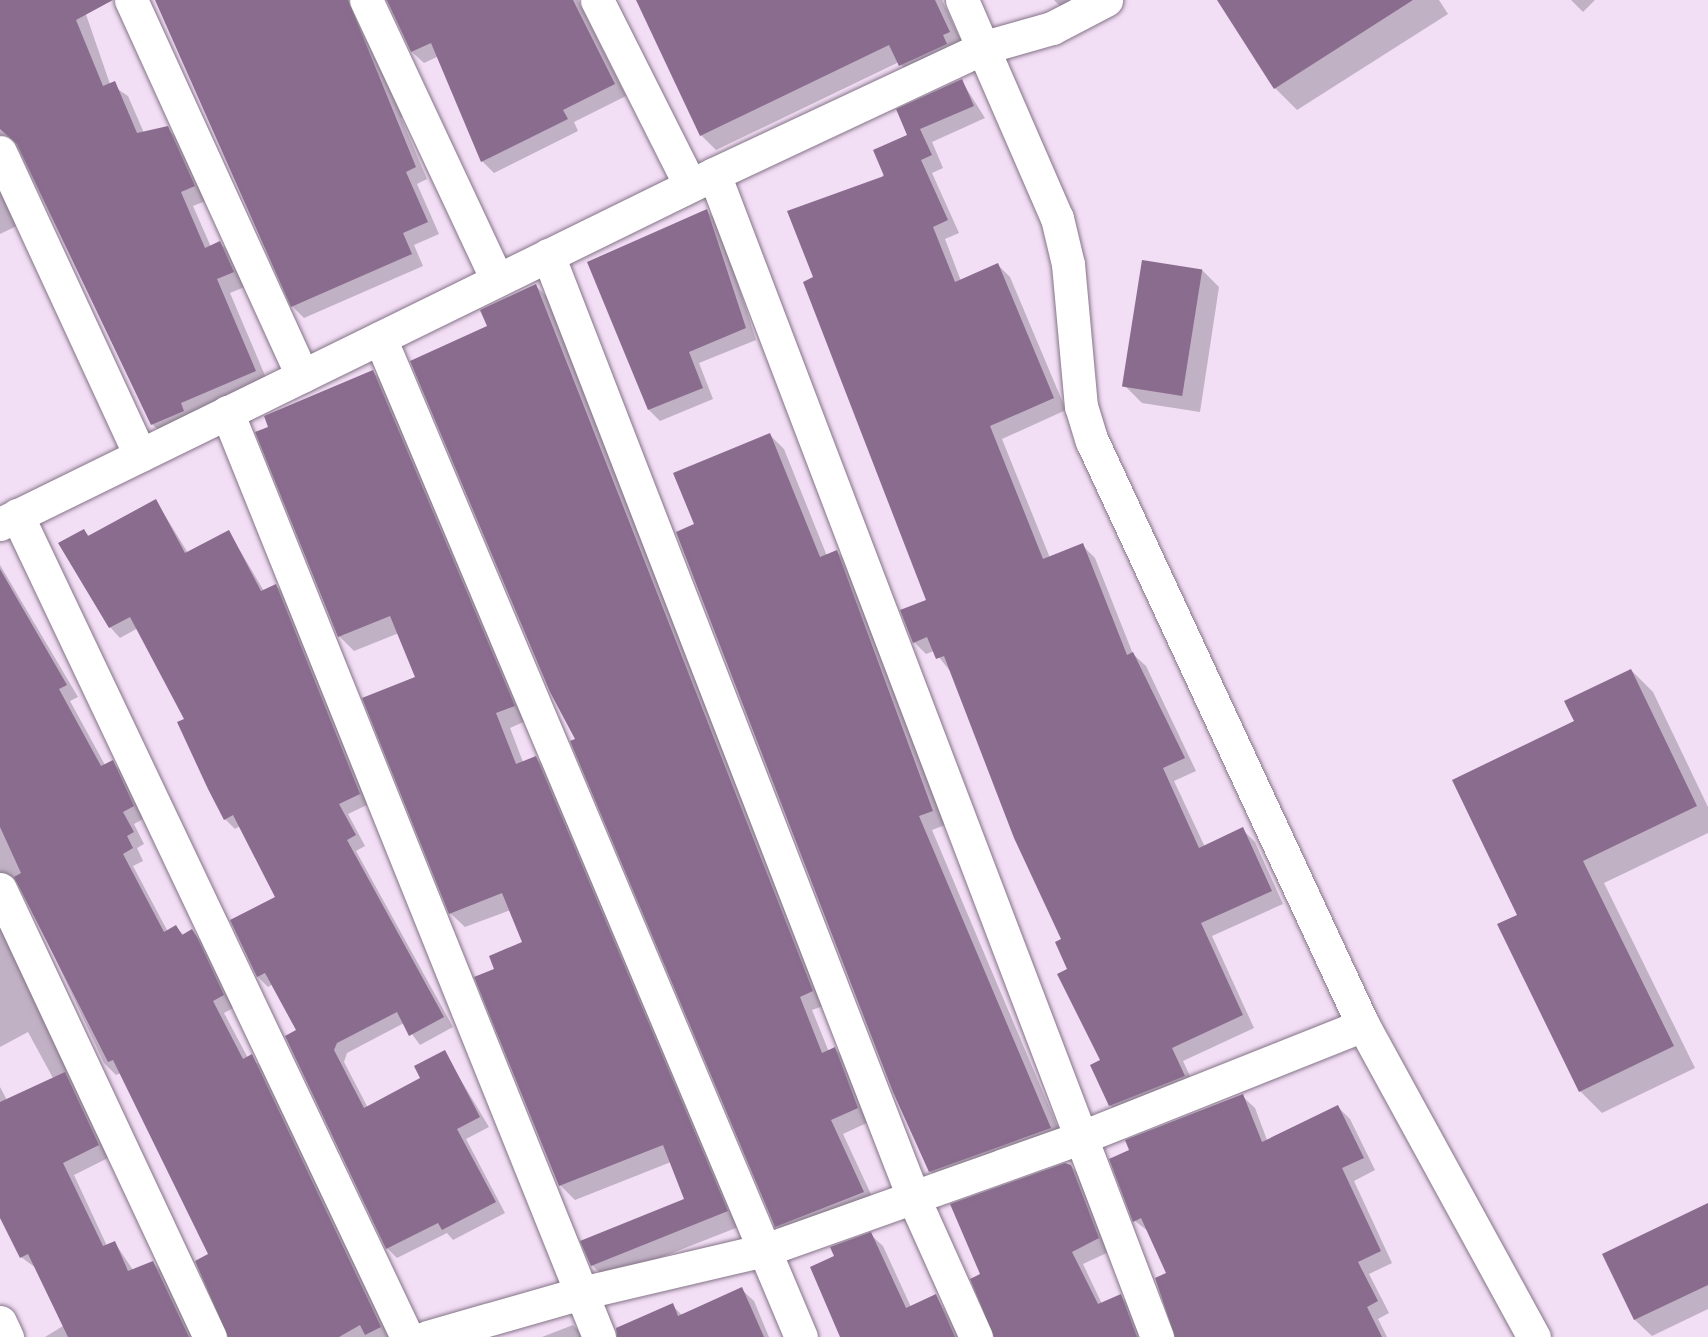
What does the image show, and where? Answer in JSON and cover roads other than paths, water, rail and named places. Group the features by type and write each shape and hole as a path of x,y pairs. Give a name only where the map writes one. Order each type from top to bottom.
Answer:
{"street":[{"path":"131,0 302,376"},
{"path":"366,0 497,280"},
{"path":"597,0 702,179 1077,1139 1157,1337"},
{"path":"962,0 985,47 1057,218 1068,264 1084,422 1363,1025 1534,1337"},
{"path":"407,1337 9,519 702,179 985,47 1052,28 1106,0"},
{"path":"0,152 140,455"},
{"path":"548,255 914,1199 975,1337"},
{"path":"380,338 801,1337"},
{"path":"227,412 600,1337"},
{"path":"0,890 210,1337"},
{"path":"426,1337 581,1293 765,1250 914,1199 1077,1139 1363,1025"},
{"path":"0,1322 7,1337"}]}
